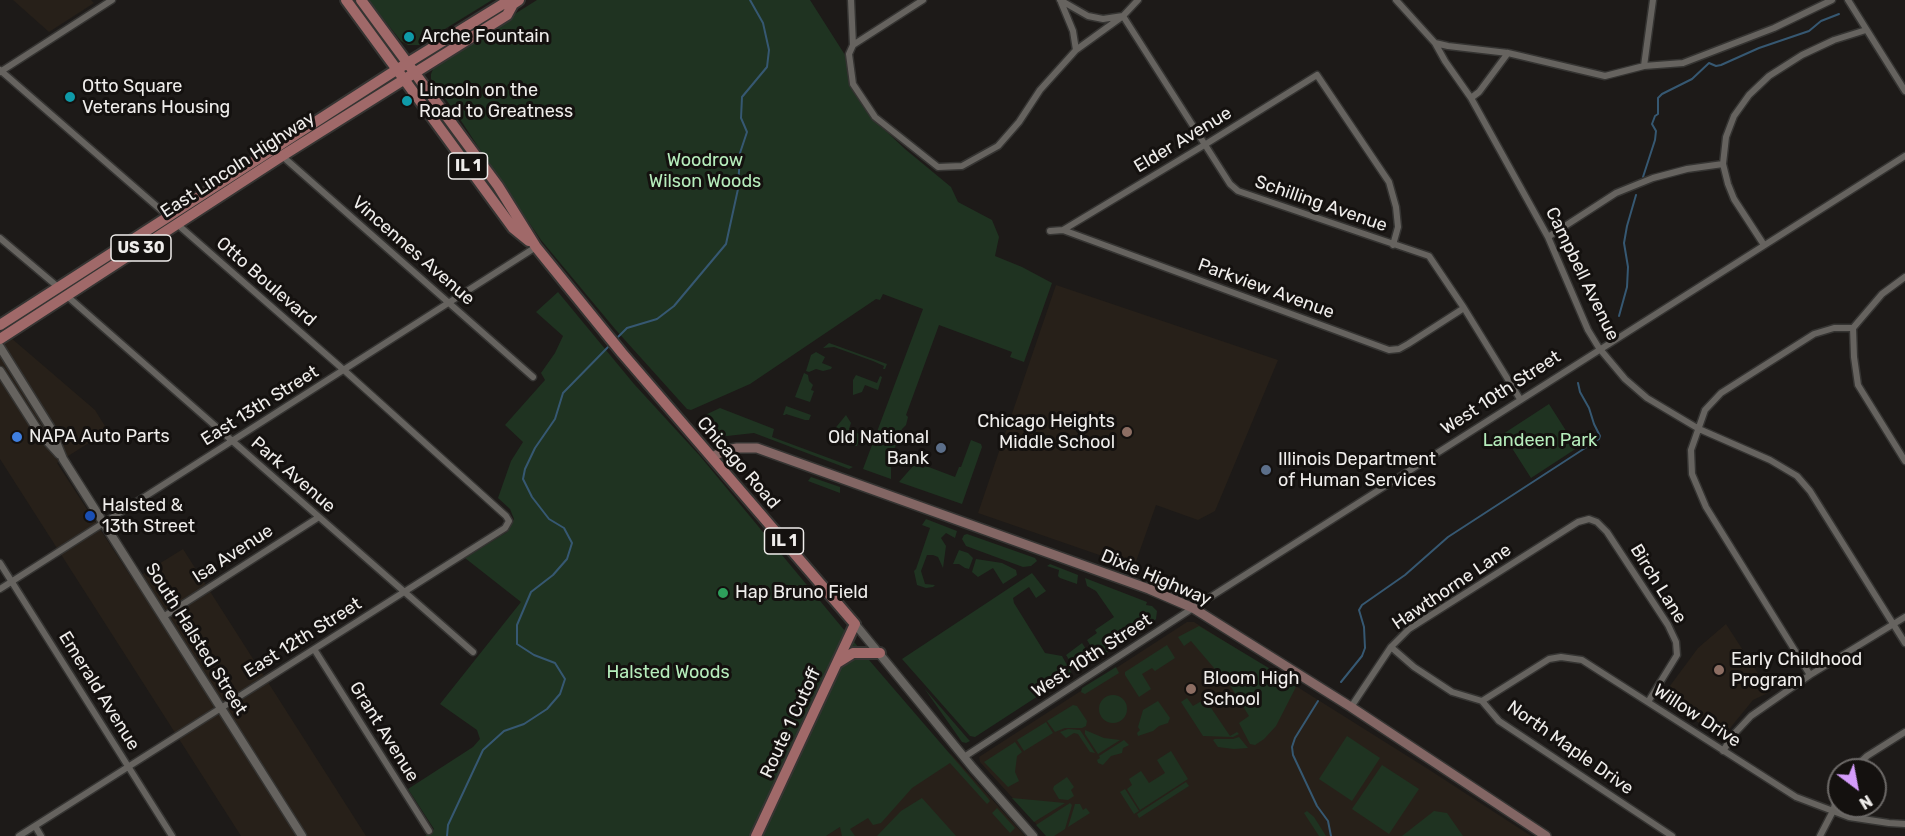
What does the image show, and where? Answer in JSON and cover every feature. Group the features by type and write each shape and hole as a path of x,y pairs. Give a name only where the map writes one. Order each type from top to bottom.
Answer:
{"main road":[{"name":"Chicago Road","path":"346,0 513,228 536,247"},
{"name":"Chicago Road","path":"361,0 498,186 536,247 622,353 855,624"},
{"name":"US 30","path":"398,69 503,4 514,1"},
{"name":"US 30","path":"405,79 507,15 514,1"},
{"name":"East Lincoln Highway","path":"0,325 398,69"},
{"name":"East Lincoln Highway","path":"0,339 405,79"},
{"name":"Dixie Highway","path":"712,457 726,450 758,448 1149,589 1193,608 1351,707 1546,836"},
{"name":"Route 1 Cutoff","path":"756,836 855,624"},
{"path":"837,663 853,653 880,653"}],"street":[{"path":"99,0 104,5"},
{"path":"0,71 112,0"},
{"path":"851,0 853,45 849,54 853,84 875,117 938,167 962,166 998,146 1019,122 1040,90 1076,50 1123,16 1138,0"},
{"path":"853,45 923,0"},
{"path":"1060,0 1073,31 1076,50"},
{"path":"1060,0 1088,16 1103,19 1123,16"},
{"name":"Campbell Avenue","path":"1396,0 1435,43 1445,62 1471,98 1548,237 1588,330 1599,348 1625,379 1647,398 1699,429 1770,459 1797,476 1810,490 1905,643"},
{"path":"1644,66 1653,0"},
{"path":"1435,43 1508,53 1605,76 1644,66 1683,63 1774,28 1832,0"},
{"path":"1848,0 1905,91"},
{"name":"Schilling Avenue","path":"1123,16 1230,184 1238,191 1429,256 1520,399"},
{"path":"1764,245 1734,198 1723,164 1726,137 1734,116 1749,96 1769,76 1802,55 1834,40 1866,30"},
{"path":"1471,98 1479,92 1508,53"},
{"name":"Otto Boulevard","path":"0,71 345,371 509,521"},
{"name":"Elder Avenue","path":"1063,230 1317,75 1389,182 1396,207 1398,227 1393,245"},
{"name":"Vincennes Avenue","path":"273,148 533,376"},
{"name":"West 10th Street","path":"964,757 1599,348 1905,156"},
{"path":"1548,237 1616,194 1644,182 1687,169 1723,164"},
{"name":"Parkview Avenue","path":"1050,231 1063,230 1389,350 1399,349 1408,344 1464,308"},
{"path":"0,238 58,287"},
{"name":"East 13th Street","path":"0,589 536,247"},
{"path":"1904,280 1882,294 1853,328 1858,385 1905,460"},
{"name":"Park Avenue","path":"67,296 473,652"},
{"path":"1810,675 1706,507 1692,474 1691,450 1705,410 1721,393 1814,334 1834,328 1853,328"},
{"name":"South Halsted Street","path":"0,347 50,427 63,459"},
{"name":"South Halsted Street","path":"0,371 39,432 63,459 302,836"},
{"name":"Isa Avenue","path":"163,617 318,517"},
{"name":"Hawthorne Lane","path":"1351,707 1391,647 1409,629 1578,522 1593,519"},
{"name":"Birch Lane","path":"1593,519 1607,532 1668,625 1676,642 1677,655 1648,702"},
{"name":"East 12th Street","path":"19,836 505,528 509,521"},
{"name":"Emerald Avenue","path":"0,563 172,836"},
{"path":"1723,751 1734,734 1751,716 1810,675 1905,617"},
{"name":"Chicago Road","path":"855,624 964,757 1033,836"},
{"name":"North Maple Drive","path":"1391,647 1414,667 1452,692 1482,701 1499,721 1672,836"},
{"name":"Grant Avenue","path":"314,649 429,831"},
{"name":"Willow Drive","path":"1482,701 1549,659 1561,657 1582,660 1796,797 1827,809"},
{"path":"1865,758 1905,732"},
{"path":"1820,836 1829,818"},
{"name":"Willow Drive","path":"1855,818 1905,824"},
{"path":"35,826 41,836"}],"shaded area":[{"path":"13,0 91,0 94,3 49,32"},
{"name":"Chicago Heights Middle School","path":"1056,285 1278,360 1215,511 1198,520 1156,505 1134,567 978,513"},
{"path":"10,337 95,410 108,431 57,463 133,580 183,549 366,836 241,836 0,459 0,343"},
{"name":"Bloom High School","path":"1187,622 1194,622 1531,836 1047,836 980,762 979,757"},
{"name":"Early Childhood Program","path":"1726,624 1770,692 1753,700 1722,738 1661,698 1698,648"},
{"path":"951,754 1025,836 826,836"}],"green space":[{"path":"368,0 492,0 419,45 408,45 401,41"},
{"name":"Woodrow Wilson Woods","path":"537,0 810,0 845,55 850,82 869,115 951,187 958,202 992,220 999,237 995,256 1052,283 1024,362 1010,357 1012,352 939,325 906,415 908,417 906,425 902,429 891,458 891,479 863,469 923,309 883,294 880,300 876,299 750,384 691,410 687,409 615,329 541,240 431,79 435,64"},
{"name":"Halsted Woods","path":"558,292 634,384 700,456 869,660 987,797 990,801 987,804 950,763 912,788 881,823 873,825 868,818 850,829 855,836 842,836 840,827 826,836 425,836 434,829 408,789 473,747 480,739 477,730 440,704 521,602 465,558 507,532 514,519 510,509 498,498 511,461 523,442 505,425 545,380 541,373 555,353 563,336 536,312"},
{"path":"829,343 887,364 885,369 883,369 884,366 873,361 834,347 823,348"},
{"path":"816,352 825,357 822,363 832,367 831,369 806,371 811,355"},
{"path":"804,373 808,375 813,385 811,390 814,391 810,402 795,397"},
{"path":"856,375 877,383 880,376 882,377 878,390 865,385 862,392 853,395 853,380"},
{"name":"Landeen Park","path":"1549,404 1577,448 1531,478 1503,434"},
{"path":"786,406 811,415 809,420 783,415"},
{"path":"720,408 774,429 772,437 853,467 849,469 754,433 718,435 711,423 703,416"},
{"path":"846,415 851,423 849,429 861,435 857,446 855,446 857,439 833,431"},
{"path":"971,440 981,444 982,447 962,504 899,482 914,465 923,468 926,466 955,477"},
{"path":"811,477 840,487 840,493 808,481"},
{"path":"926,519 957,531 955,538 946,533 941,538 946,546 943,568 938,557 927,555 921,571 925,584 935,585 926,588 917,585 914,571 930,528 922,525"},
{"path":"967,534 1035,558 1037,561 1031,566 1023,567 966,546 962,539"},
{"path":"959,550 968,553 973,558 969,569 953,564"},
{"path":"976,559 1002,563 1016,570 1017,575 1003,584 993,568 978,577 972,572"},
{"path":"1050,564 1078,575 1077,584 1060,578 1059,570 1047,566"},
{"path":"1032,573 1046,591 1036,598 1029,587 1013,598 1014,603 1045,653 1062,656 1072,674 975,737 970,736 902,659"},
{"path":"1085,578 1147,602 1146,605 1152,606 1157,611 1156,619 1098,658 1087,640 1097,633 1095,630 1114,617 1096,591 1087,586"},
{"path":"1199,626 1297,685 1276,726 1255,745 1250,744 1239,723 1249,716 1223,674 1220,675 1191,641 1184,646 1178,637"},
{"path":"1082,643 1094,661 1077,672 1066,655"},
{"path":"1167,645 1175,658 1155,671 1152,668 1142,674 1151,689 1139,697 1125,672"},
{"path":"1116,667 1119,673 1085,694 1081,692 1082,688"},
{"path":"924,688 970,741 962,742"},
{"path":"1113,695 1123,699 1127,709 1123,719 1113,723 1103,719 1099,709 1103,699"},
{"path":"1187,698 1193,706 1205,699 1230,736 1237,732 1239,734 1233,737 1203,736 1181,702"},
{"path":"1158,701 1170,718 1168,723 1138,736 1143,710"},
{"path":"1073,705 1077,706 1087,721 1086,726 1065,728 1055,732 1047,721"},
{"path":"1046,722 1053,733 1024,751 1017,740"},
{"path":"1068,729 1080,730 1095,753 1090,752 1078,734 1074,733 1066,738 1060,732"},
{"path":"1085,730 1104,738 1120,740 1098,754 1085,734"},
{"path":"1347,736 1380,758 1352,801 1319,779"},
{"path":"1239,737 1248,748 1218,747 1213,740 1233,739"},
{"path":"1124,740 1129,745 1123,748 1122,753 1111,756 1103,765 1098,763 1099,756"},
{"path":"1015,742 1022,752 1017,756 1015,772 1019,781 1008,787 984,762"},
{"path":"1171,751 1188,779 1140,810 1127,789 1132,785 1129,779 1141,771 1149,783 1165,773 1157,760"},
{"path":"1382,765 1419,789 1389,834 1352,809"},
{"path":"1067,777 1074,787 1071,790 1074,796 1068,800 1059,799 1053,789 1054,786"},
{"path":"1186,782 1189,786 1139,818 1137,814"},
{"path":"1125,789 1139,811 1134,814 1120,792"},
{"path":"922,798 956,836 877,836 901,811"},
{"path":"1012,798 1065,803 1034,822"},
{"path":"1070,803 1072,805 1065,829 1054,836 1046,836 1036,825"},
{"path":"1075,804 1080,804 1083,810 1086,808 1090,813 1068,827"},
{"path":"997,808 1015,828 1010,833 992,813"},
{"path":"1307,811 1314,817 1326,836 1319,836 1304,813"},
{"path":"1434,811 1447,813 1463,836 1402,836"}],"waterway":[{"path":"615,340 627,328 657,319 674,306 726,244 738,189 740,153 747,132 741,118 742,97 767,67 769,50 763,23 750,0"},
{"path":"1643,177 1655,140 1656,131 1652,124 1658,114 1658,98 1662,94 1692,79 1709,63 1716,66 1721,65 1759,48 1809,31 1821,21 1839,14"},
{"path":"1619,316 1627,287 1628,267 1624,243 1636,195"},
{"path":"447,836 448,825 483,750 504,731 524,724 547,709 560,694 565,679 555,663 534,655 517,644 517,625 531,592 553,575 567,559 572,543 564,528 549,519 532,497 523,479 535,448 555,419 563,393 611,344"},
{"path":"1341,682 1362,656 1365,648 1364,627 1359,610 1362,605 1405,575 1448,537 1599,439 1600,436 1578,383"},
{"path":"1318,701 1295,738 1292,747 1293,755 1317,806 1328,821 1331,836"}],"place":[{"name":"Arche Fountain","path":"409,37"},
{"name":"Otto Square Veterans Housing","path":"70,97"},
{"name":"Lincoln on the Road to Greatness","path":"407,101"},
{"name":"Chicago Heights Middle School","path":"1127,432"},
{"name":"NAPA Auto Parts","path":"17,437"},
{"name":"Old National Bank","path":"941,448"},
{"name":"Illinois Department of Human Services","path":"1266,470"},
{"name":"Halsted & 13th Street","path":"90,516"},
{"name":"Hap Bruno Field","path":"723,593"},
{"name":"Early Childhood Program","path":"1719,670"},
{"name":"Bloom High School","path":"1191,689"}]}
